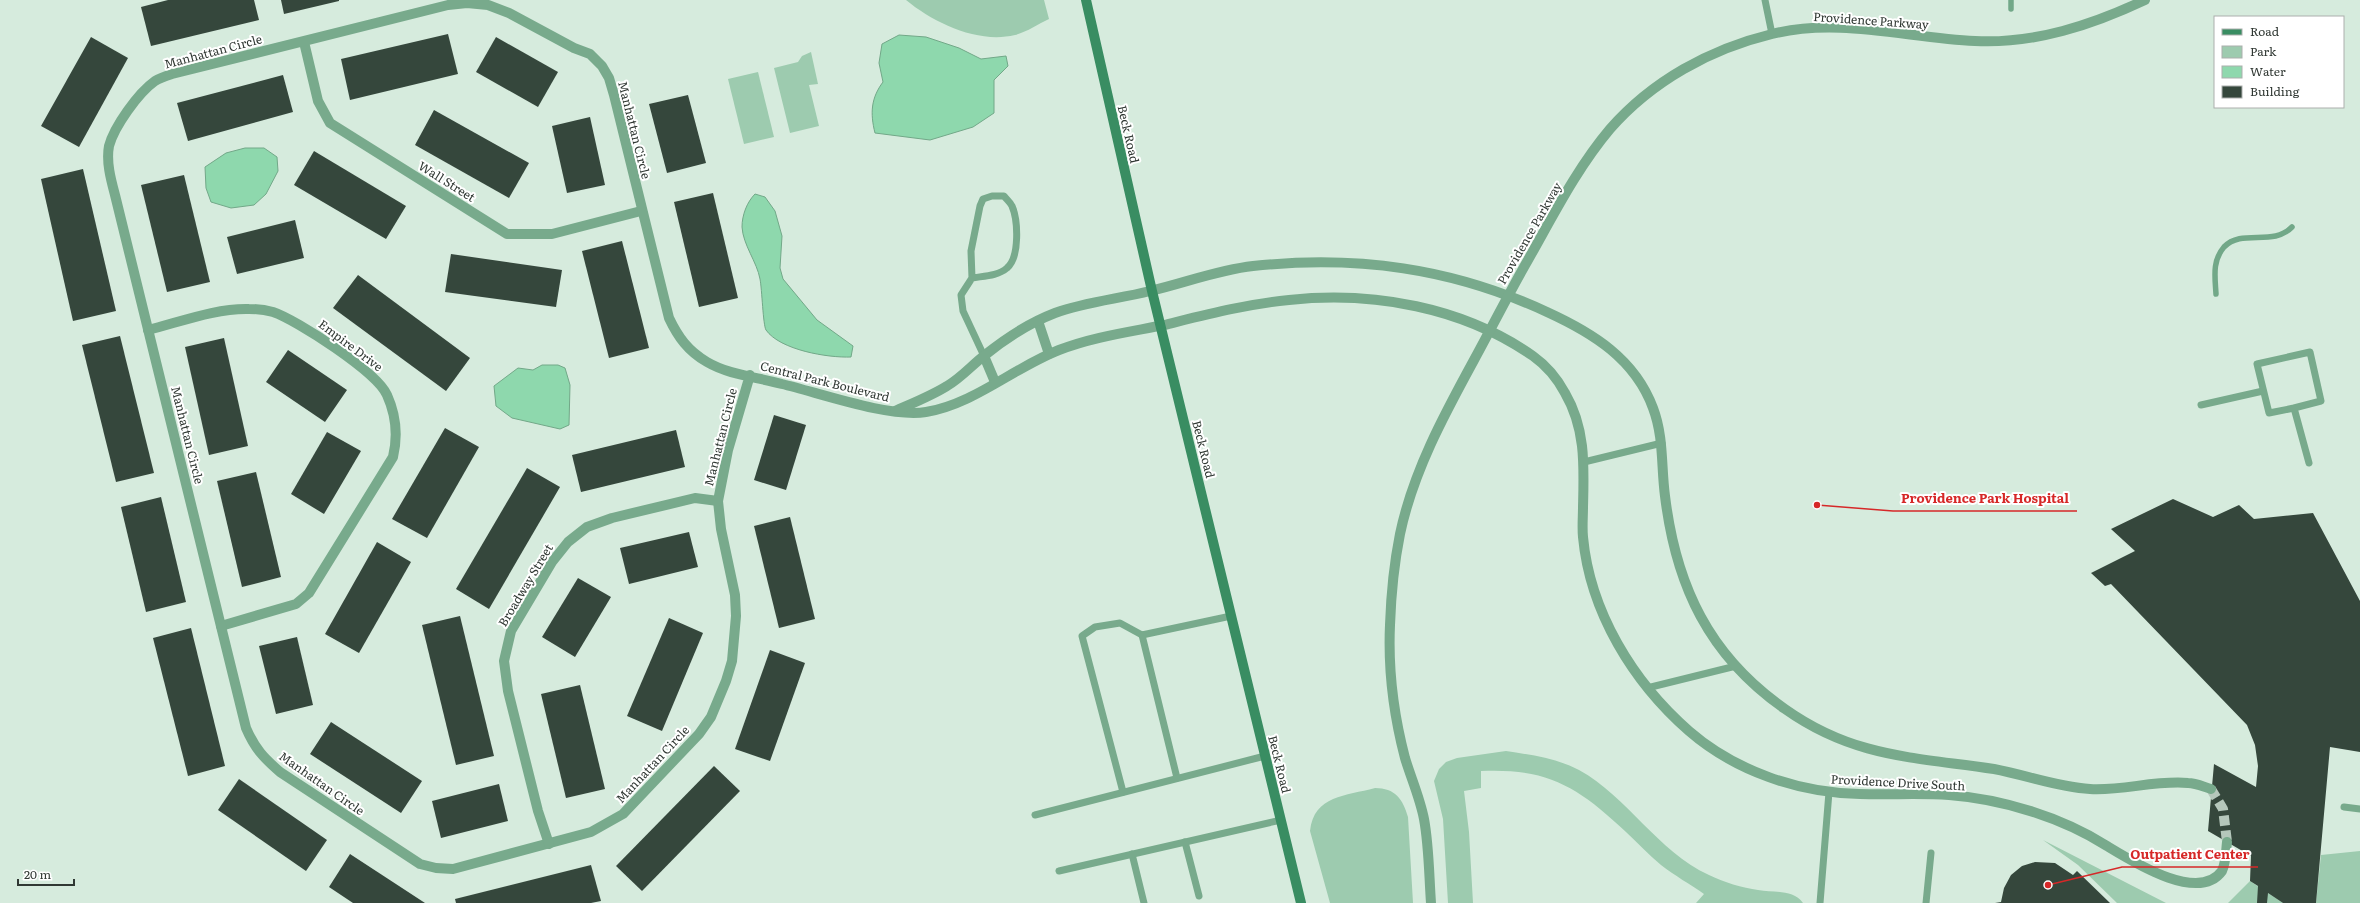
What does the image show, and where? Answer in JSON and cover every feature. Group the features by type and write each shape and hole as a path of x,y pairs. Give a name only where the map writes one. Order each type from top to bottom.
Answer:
{"main road":[{"name":"Beck Road","path":"1086,0 1152,291 1301,903"}],"street":[{"name":"Providence Parkway","path":"1431,903 1423,818 1397,722 1390,629 1392,582 1400,532 1416,480 1441,421 1509,294 1587,160 1612,128 1640,101 1676,72 1715,53 1772,34 1815,28 1977,41 2011,40 2058,33 2079,27 2104,19 2145,0"},
{"name":"Manhattan Circle","path":"467,3 488,5 509,13 574,48 590,54 602,66 609,78 641,211 669,318 678,336 690,350 724,370 750,375 728,450 718,501 721,529 735,595 736,624 732,660 711,717 699,734 623,814 591,832 453,869 420,864 287,776 260,754 246,728 110,176 109,147 114,135 130,108 142,92 155,81 172,74 304,42 448,6 467,3"},
{"name":"Wall Street","path":"304,42 318,101 330,123 507,234 552,234 641,211"},
{"name":"Providence Drive South","path":"1152,291 1207,275 1251,266 1332,262 1384,266 1430,272 1509,294 1567,321 1607,345 1628,363 1646,390 1655,412 1662,444 1664,490 1670,537 1679,569 1700,618 1736,666 1760,690 1816,730 1848,744 1887,755 1998,770 2090,789 2190,783 2212,789"},
{"name":"Central Park Boulevard","path":"894,412 949,385 984,356 1026,326 1057,312 1095,302 1152,291"},
{"name":"Providence Drive South","path":"1161,325 1246,306 1292,299 1335,298 1385,301 1457,316 1490,331 1535,357 1552,372 1575,412 1583,441 1583,536 1599,604 1617,644 1647,688 1689,731 1742,768 1813,790 1858,794 1906,793 1955,795 2003,804 2049,818 2093,837 2170,888 2186,893 2203,890 2214,883 2221,873 2227,842"},
{"name":"Empire Drive","path":"148,330 226,310 249,309 272,312 310,331 378,382 387,394 394,416 397,431 393,457 309,594 296,604 221,626"},
{"path":"1038,321 1049,354"},
{"name":"Central Park Boulevard","path":"750,375 894,412 920,413 945,408 964,401 1025,365 1049,354 1094,340 1161,325"},
{"path":"984,356 995,382"},
{"name":"Broadway Street","path":"549,844 538,811 508,691 504,661 506,646 511,631 552,562 568,542 587,527 612,518 695,498 718,501"}],"lane":[{"path":"1765,0 1772,34"},
{"path":"972,278 999,272 1008,268 1012,261 1016,249 1017,230 1012,205 1004,196 992,196 983,199 980,206 971,251 972,278 961,295 963,311 984,356"},
{"path":"2310,352 2322,401 2294,408 2269,413 2257,364 2310,352"},
{"path":"2201,405 2263,391"},
{"path":"2294,408 2309,463"},
{"path":"1584,462 1662,444"},
{"path":"1123,792 1082,636 1095,627 1120,623 1142,636 1231,616"},
{"path":"1142,636 1177,778"},
{"path":"1647,688 1736,666"},
{"path":"1035,815 1265,756"},
{"path":"1820,903 1829,792"},
{"path":"2344,807 2360,809"},
{"path":"1059,871 1281,820"},
{"path":"1185,842 1199,896"},
{"path":"1926,903 1930,853"},
{"path":"1132,854 1144,903"}],"green space":[{"path":"906,0 1044,0 1049,19 1019,34 1001,37 986,37 957,30 943,24"},
{"path":"811,52 818,84 809,85 819,126 790,133 774,68 798,62 802,56"},
{"path":"758,72 774,137 744,144 728,79"},
{"path":"1506,751 1552,760 1579,770 1597,781 1613,794 1658,838 1690,865 1709,875 1746,888 1783,892 1794,895 1803,903 1696,903 1704,894 1661,865 1609,816 1577,792 1544,777 1504,771 1481,771 1481,788 1464,791 1469,832 1473,903 1448,903 1443,819 1434,781 1439,769 1446,762 1457,758"},
{"path":"1375,788 1393,792 1404,805 1408,817 1413,903 1330,903 1310,831 1313,819 1318,810 1333,799"},
{"path":"2043,840 2166,903 2117,903 2078,865"},
{"path":"2360,851 2360,903 2316,903 2321,855"},
{"path":"2250,881 2283,903 2228,903"}],"water":[{"path":"899,35 926,37 959,48 981,59 1006,56 1008,66 994,80 994,113 973,127 930,140 875,133 872,112 876,94 883,82 879,63 882,44"},
{"path":"245,148 264,148 277,157 278,171 266,194 254,205 231,208 211,202 206,188 205,167 226,153"},
{"path":"755,194 765,197 775,211 782,236 780,268 783,279 817,320 853,346 851,357 830,356 793,348 773,337 766,330 760,279 745,240 742,227 746,209"},
{"path":"542,365 558,365 565,368 570,385 569,425 560,429 512,418 496,406 494,386 518,368 533,370"}],"building":[{"path":"168,0 254,0 259,20 151,46 141,7"},
{"path":"281,0 339,0 339,1 284,14"},
{"path":"448,34 458,74 350,100 341,59"},
{"path":"91,37 128,58 79,147 41,126"},
{"path":"496,37 558,72 538,107 476,72"},
{"path":"283,75 293,112 188,141 177,103"},
{"path":"688,95 706,163 667,173 649,104"},
{"path":"434,110 529,163 509,198 415,145"},
{"path":"590,117 605,185 567,193 552,126"},
{"path":"314,151 406,206 386,239 294,185"},
{"path":"83,169 116,311 73,321 41,179"},
{"path":"184,175 210,282 167,292 141,185"},
{"path":"713,193 738,298 699,307 674,202"},
{"path":"295,220 304,258 237,274 227,237"},
{"path":"622,241 649,348 609,358 582,251"},
{"path":"451,254 562,270 556,307 445,292"},
{"path":"358,275 470,358 446,391 333,308"},
{"path":"120,336 154,473 116,482 82,345"},
{"path":"224,338 248,446 209,455 185,347"},
{"path":"288,350 347,390 325,422 266,382"},
{"path":"774,415 806,425 786,490 754,480"},
{"path":"445,428 479,447 427,538 392,519"},
{"path":"676,430 685,467 581,492 572,455"},
{"path":"327,432 361,451 324,514 291,494"},
{"path":"527,468 560,487 489,609 456,589"},
{"path":"256,472 281,577 242,587 217,481"},
{"path":"161,497 186,602 146,612 121,507"},
{"path":"2173,499 2213,517 2239,505 2254,519 2313,513 2360,601 2360,752 2330,747 2316,903 2283,903 2268,893 2267,903 2257,903 2258,886 2250,881 2251,856 2208,831 2214,764 2256,787 2258,766 2255,745 2247,725 2111,584 2105,586 2091,573 2135,551 2111,529"},
{"path":"790,517 815,619 779,628 754,526"},
{"path":"689,532 698,567 629,584 620,548"},
{"path":"377,542 411,562 359,653 325,634"},
{"path":"578,578 611,597 575,657 542,637"},
{"path":"460,616 494,756 456,765 422,625"},
{"path":"669,618 703,633 662,731 627,716"},
{"path":"191,628 225,766 188,776 153,638"},
{"path":"297,637 313,705 276,714 259,646"},
{"path":"770,650 805,663 770,761 735,749"},
{"path":"580,685 605,789 566,798 541,694"},
{"path":"331,722 422,781 401,813 310,754"},
{"path":"714,766 740,791 642,891 616,866"},
{"path":"239,779 327,840 306,871 218,810"},
{"path":"499,784 508,821 441,838 432,801"},
{"path":"350,854 425,903 353,903 329,887"},
{"path":"2035,862 2055,863 2073,875 2077,871 2110,903 1995,903 2001,902 2004,888 2011,875 2022,866"},
{"path":"591,865 601,901 591,903 456,903 455,899"}],"waterway":[{"path":"2011,0 2011,9"},
{"path":"2216,294 2215,269 2220,252 2224,247 2231,242 2240,239 2276,236 2284,233 2292,227"}],"tunnel":[{"path":"2211,789 2223,809 2227,842"}],"place":[{"name":"Providence Park Hospital","path":"1817,505"},
{"name":"Outpatient Center","path":"2048,885"}]}
